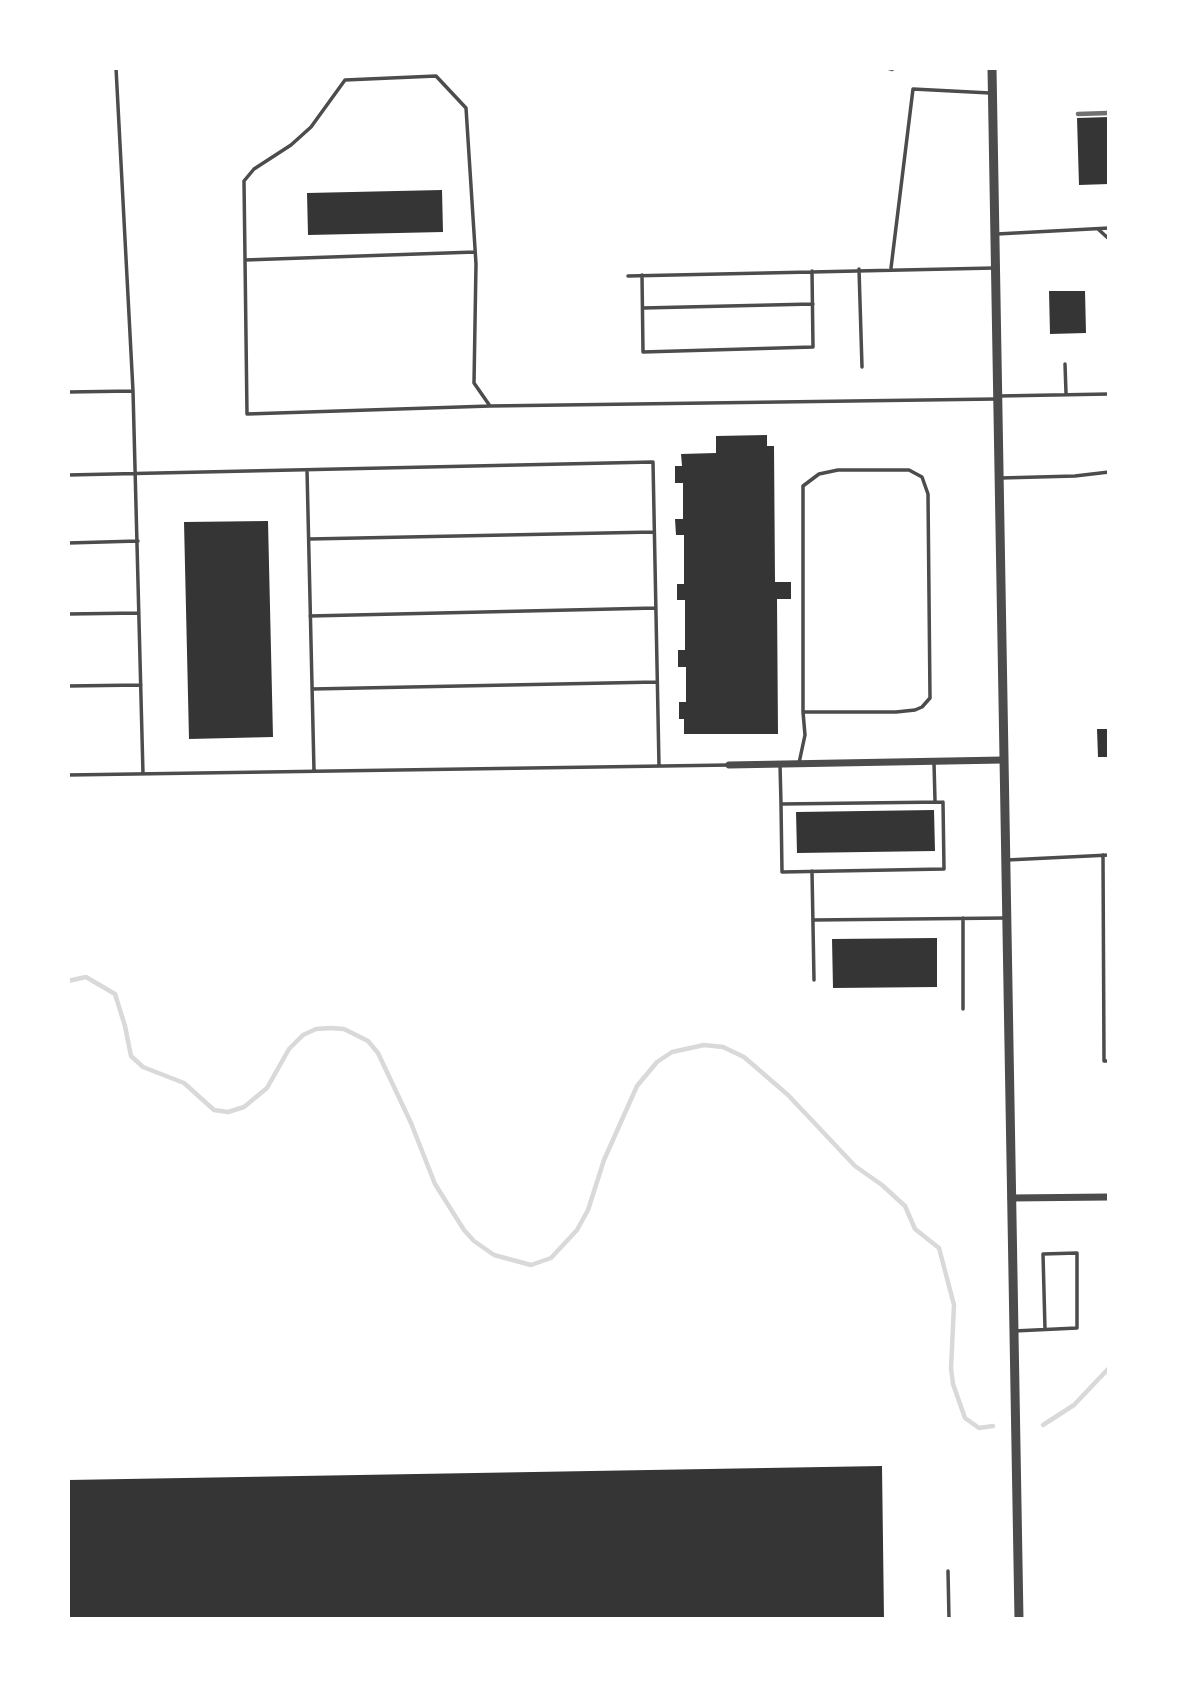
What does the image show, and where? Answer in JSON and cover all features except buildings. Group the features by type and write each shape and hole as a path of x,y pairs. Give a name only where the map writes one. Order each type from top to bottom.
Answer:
{"street":[{"path":"992,68 1019,1619"},
{"path":"729,765 1003,760"},
{"path":"1011,1198 1109,1197"}],"lane":[{"path":"116,68 133,391 143,774"},
{"path":"490,406 474,383 475,252 466,108 436,76 345,80 311,127 291,145 254,169 244,181 247,414 490,406 1109,394"},
{"path":"891,268 913,89 992,93"},
{"path":"995,234 1109,228"},
{"path":"1098,229 1109,239"},
{"path":"245,260 475,252"},
{"path":"628,276 891,268 996,268"},
{"path":"859,269 862,367"},
{"path":"642,275 643,352 813,347 812,271"},
{"path":"642,308 813,304"},
{"path":"1065,364 1066,394"},
{"path":"68,392 133,391"},
{"path":"68,475 653,462 659,766"},
{"path":"307,470 314,771"},
{"path":"799,763 805,735 803,712 803,486 819,474 838,470 909,470 922,477 928,494 930,698 922,707 896,712 803,712"},
{"path":"999,478 1075,476 1109,472"},
{"path":"309,539 654,532"},
{"path":"68,543 138,541"},
{"path":"310,616 656,608"},
{"path":"68,614 139,613"},
{"path":"312,689 657,682"},
{"path":"68,686 141,685"},
{"path":"934,761 935,802"},
{"path":"780,764 782,872 944,869 943,802 781,804"},
{"path":"68,775 729,765"},
{"path":"1103,855 1104,1061 1109,1061"},
{"path":"1005,860 1109,855"},
{"path":"812,871 814,980"},
{"path":"963,918 963,1009"},
{"path":"813,920 1006,918"},
{"path":"1013,1331 1077,1328 1077,1254 1043,1254 1045,1329"},
{"path":"948,1571 949,1619"}],"waterway":[{"path":"68,981 86,977 115,994 131,1056 143,1067 184,1083 214,1110 228,1112 244,1107 267,1088 289,1049 303,1035 316,1029 344,1029 368,1041 378,1053 411,1123 435,1184 464,1230 494,1255 531,1265 551,1258 577,1230 588,1210 604,1160 637,1086 657,1062 672,1052 704,1045 723,1047 744,1057 788,1095 855,1166 905,1206 915,1229 939,1248 954,1305 951,1368 953,1384 965,1418 979,1428 993,1426"},
{"path":"1043,1425 1074,1405 1109,1368"}],"railway":[{"path":"1078,114 1109,113"}]}
